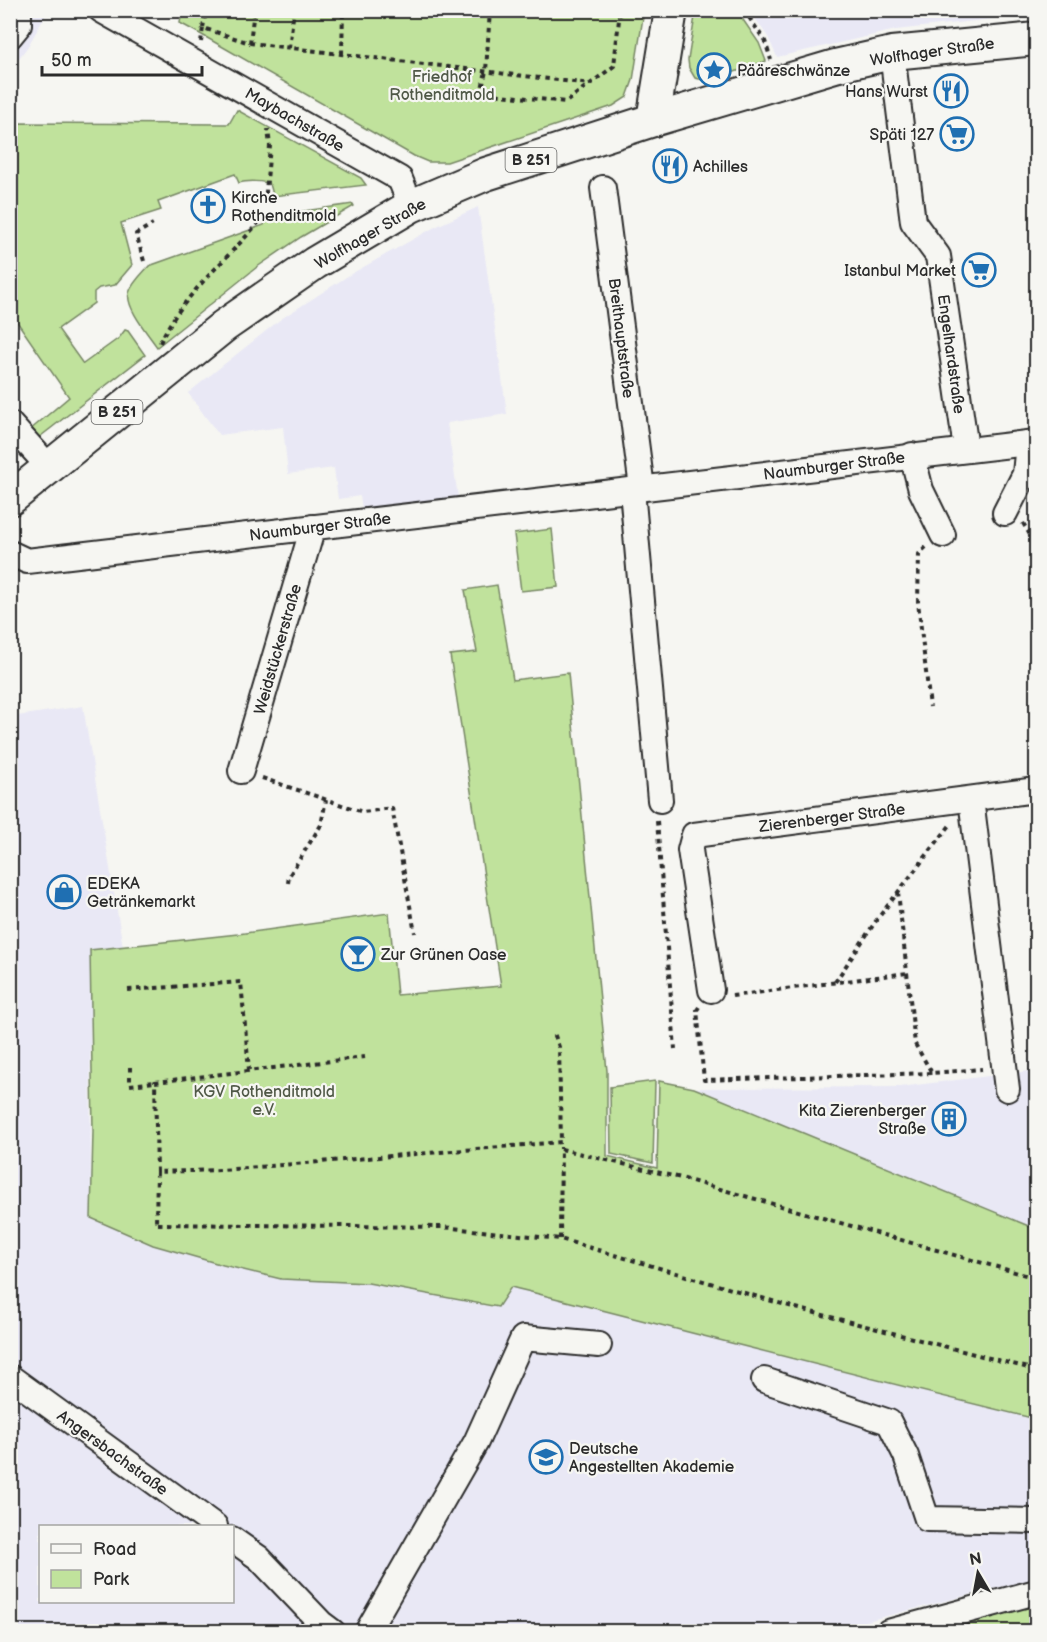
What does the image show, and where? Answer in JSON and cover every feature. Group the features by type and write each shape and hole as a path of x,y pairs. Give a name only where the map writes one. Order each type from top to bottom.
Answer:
{"main road":[{"path":"653,120 671,10"},
{"name":"Wolfhager Straße","path":"10,499 224,326 315,263 411,206 486,174 653,120 835,66 892,53 1036,39"}],"street":[{"path":"10,36 19,25 19,10"},
{"name":"Maybachstraße","path":"100,10 400,179 411,206"},
{"name":"Engelhardstraße","path":"892,53 913,222 938,256 966,449"},
{"name":"Breithauptstraße","path":"603,188 637,489"},
{"path":"10,424 49,467"},
{"path":"1008,507 1025,474 1032,443"},
{"name":"Naumburger Straße","path":"10,553 27,561 912,455 1032,443"},
{"path":"912,455 921,490 942,533"},
{"path":"637,489 660,800"},
{"name":"Weidstückerstraße","path":"241,771 313,527"},
{"name":"Zierenberger Straße","path":"711,990 690,850 694,835 1036,790"},
{"path":"971,799 1005,1078"},
{"path":"367,1632 476,1442 523,1338 599,1345"},
{"name":"Angersbachstraße","path":"10,1377 212,1525"},
{"path":"764,1380 889,1422 906,1456 927,1519 1036,1521"},
{"path":"234,1540 259,1558 321,1623 333,1632"},
{"path":"888,1632 1036,1592"}],"path":[{"path":"197,64 206,10"},
{"path":"250,43 254,10"},
{"path":"289,48 294,10"},
{"path":"342,54 343,10"},
{"path":"490,10 486,71 481,93 566,102 614,66 621,10"},
{"path":"744,10 765,41 778,84"},
{"path":"203,28 250,43 590,84"},
{"path":"265,203 270,146 268,128 277,109"},
{"path":"158,348 181,309 209,274 262,218"},
{"path":"144,261 136,234 153,224"},
{"path":"1008,507 1036,545 1036,556"},
{"path":"930,707 918,602 919,554 942,533"},
{"path":"241,771 363,812 392,808 415,933"},
{"path":"834,982 898,892 971,799"},
{"path":"288,883 321,825 326,800"},
{"path":"660,800 656,811 675,1049"},
{"path":"898,892 915,1044 932,1073"},
{"path":"907,973 725,997 711,990 697,1010 704,1080 932,1073 1005,1078"},
{"path":"128,990 241,982 249,1070"},
{"path":"554,1034 560,1047 560,1239"},
{"path":"130,1067 130,1085 365,1057"},
{"path":"155,1082 156,1224 442,1227 560,1239 796,1308 1036,1370"},
{"path":"157,1172 222,1170 561,1142"},
{"path":"561,1149 681,1178 1036,1278"}],"shaded area":[{"path":"1036,10 1036,14 896,30 777,57 768,37 750,11"},
{"path":"11,11 48,11 28,46 11,69"},
{"path":"478,207 507,414 447,423 458,497 362,508 360,496 338,499 334,468 288,474 283,427 219,435 188,393 281,319 351,274 435,227"},
{"path":"83,706 123,947 90,951 91,1219 281,1279 368,1283 498,1307 511,1287 1036,1419 1036,1578 824,1632 350,1632 334,1615 290,1631 11,1632 11,717"},
{"path":"1036,1070 1036,1229 694,1088 900,1087"}],"green space":[{"name":"Friedhof Rothenditmold","path":"182,10 644,11 633,80 627,97 613,106 447,162 428,162 180,23"},
{"path":"696,10 737,11 759,43 766,61 709,81 695,78 689,68 688,60"},
{"path":"237,110 361,178 366,185 273,196 271,186 267,183 255,181 239,183 235,174 158,202 161,210 121,223 132,265 115,285 99,288 94,292 94,303 58,329 83,364 119,338 125,330 145,355 37,439 30,430 69,397 11,313 10,123 229,124"},
{"path":"353,204 354,206 301,237 257,267 157,347 134,313 129,299 130,289 149,266 264,225 269,216"},
{"path":"552,529 558,587 521,591 514,534"},
{"name":"KGV Rothenditmold e.V.","path":"497,585 513,680 568,673 607,1071 607,1156 657,1168 659,1081 694,1088 1036,1229 1036,1419 511,1287 498,1307 368,1283 281,1279 153,1245 91,1218 93,1131 90,950 238,934 389,913 397,995 501,986 450,655 477,652 465,590"},
{"path":"655,1081 653,1163 611,1154 610,1087"},
{"path":"1036,1604 1036,1631 926,1631"}],"place":[{"name":"Pääreschwänze","path":"714,70"},
{"name":"Hans Wurst","path":"951,91"},
{"name":"Späti 127","path":"957,134"},
{"name":"Achilles","path":"670,166"},
{"name":"Kirche Rothenditmold","path":"208,206"},
{"name":"Istanbul Market","path":"979,270"},
{"name":"EDEKA Getränkemarkt","path":"64,892"},
{"name":"Zur Grünen Oase","path":"358,954"},
{"name":"Kita Zierenberger Straße","path":"949,1119"},
{"name":"Deutsche Angestellten Akademie","path":"546,1457"}]}
